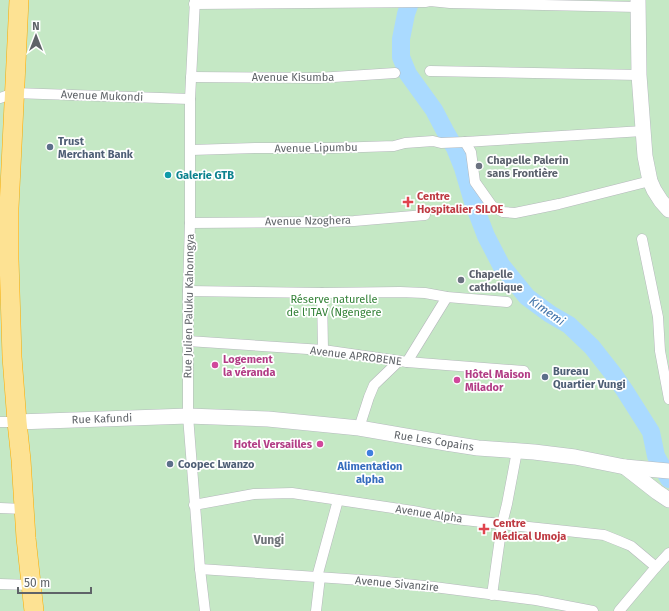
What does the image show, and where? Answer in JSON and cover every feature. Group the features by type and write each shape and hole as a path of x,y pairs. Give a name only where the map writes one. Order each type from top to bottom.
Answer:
{"highway":[{"path":"20,0 7,95 10,120 9,259 12,358 9,422 21,460 30,585 34,611"}],"street":[{"path":"195,2 428,1 450,3 638,4 639,75 646,156 650,180 654,190 669,210"},
{"name":"Rue Julien Paluku Kahonngya","path":"195,2 190,99 188,416 194,505 205,611"},
{"path":"430,71 639,75"},
{"name":"Avenue Kisumba","path":"191,77 318,78 395,74"},
{"name":"Avenue Mukondi","path":"7,95 190,99"},
{"name":"Avenue Lipumbu","path":"190,150 394,146 405,143 433,141 441,143 465,142 643,131"},
{"path":"465,142 471,152 475,182 492,206 503,212 515,213 559,204 650,180"},
{"name":"Avenue Nzoghera","path":"190,223 325,222 426,215"},
{"path":"642,239 665,350 669,399"},
{"path":"188,291 322,293 400,292 425,293 447,297 507,302"},
{"path":"322,293 322,350"},
{"path":"359,428 374,385 403,362 447,297"},
{"name":"Avenue APROBENE","path":"188,342 322,350 403,362 524,371"},
{"name":"Rue Kafundi","path":"9,422 188,416"},
{"name":"Rue Les Copains","path":"188,416 268,419 359,428 478,448 576,457 624,467 669,500"},
{"path":"492,594 502,524 517,451"},
{"path":"624,467 669,471"},
{"name":"Avenue Alpha","path":"194,505 254,494 292,493 413,511 455,519 604,535 631,546 656,567"},
{"path":"316,611 318,577 338,500"},
{"path":"0,508 24,509"},
{"path":"619,611 669,553"},
{"name":"Avenue Sivanzire","path":"200,569 376,581 536,600 593,611"},
{"path":"0,584 30,585"}],"green space":[{"name":"Réserve naturelle de l'ITAV (Ngengere","path":"0,0 669,0 669,611 0,611"}],"waterway":[{"name":"Kimemi","path":"411,0 406,14 401,39 401,57 408,74 434,110 455,148 486,236 501,265 527,297 550,314 569,325 592,347 614,375 651,432 656,456 669,479"}],"place":[{"name":"Trust Merchant Bank","path":"50,147"},
{"name":"Chapelle Palerin sans Frontière","path":"479,166"},
{"name":"Galerie GTB","path":"168,175"},
{"name":"Centre Hospitalier SILOE","path":"408,202"},
{"name":"Chapelle catholique","path":"461,280"},
{"name":"Logement la véranda","path":"215,365"},
{"name":"Bureau Quartier Vungi","path":"545,377"},
{"name":"Hôtel Maison Milador","path":"457,380"},
{"name":"Hotel Versailles","path":"320,444"},
{"name":"Alimentation alpha","path":"370,453"},
{"name":"Coopec Lwanzo","path":"170,464"},
{"name":"Centre Médical Umoja","path":"484,529"}],"district":[{"name":"Vungi","path":"269,540"}]}
